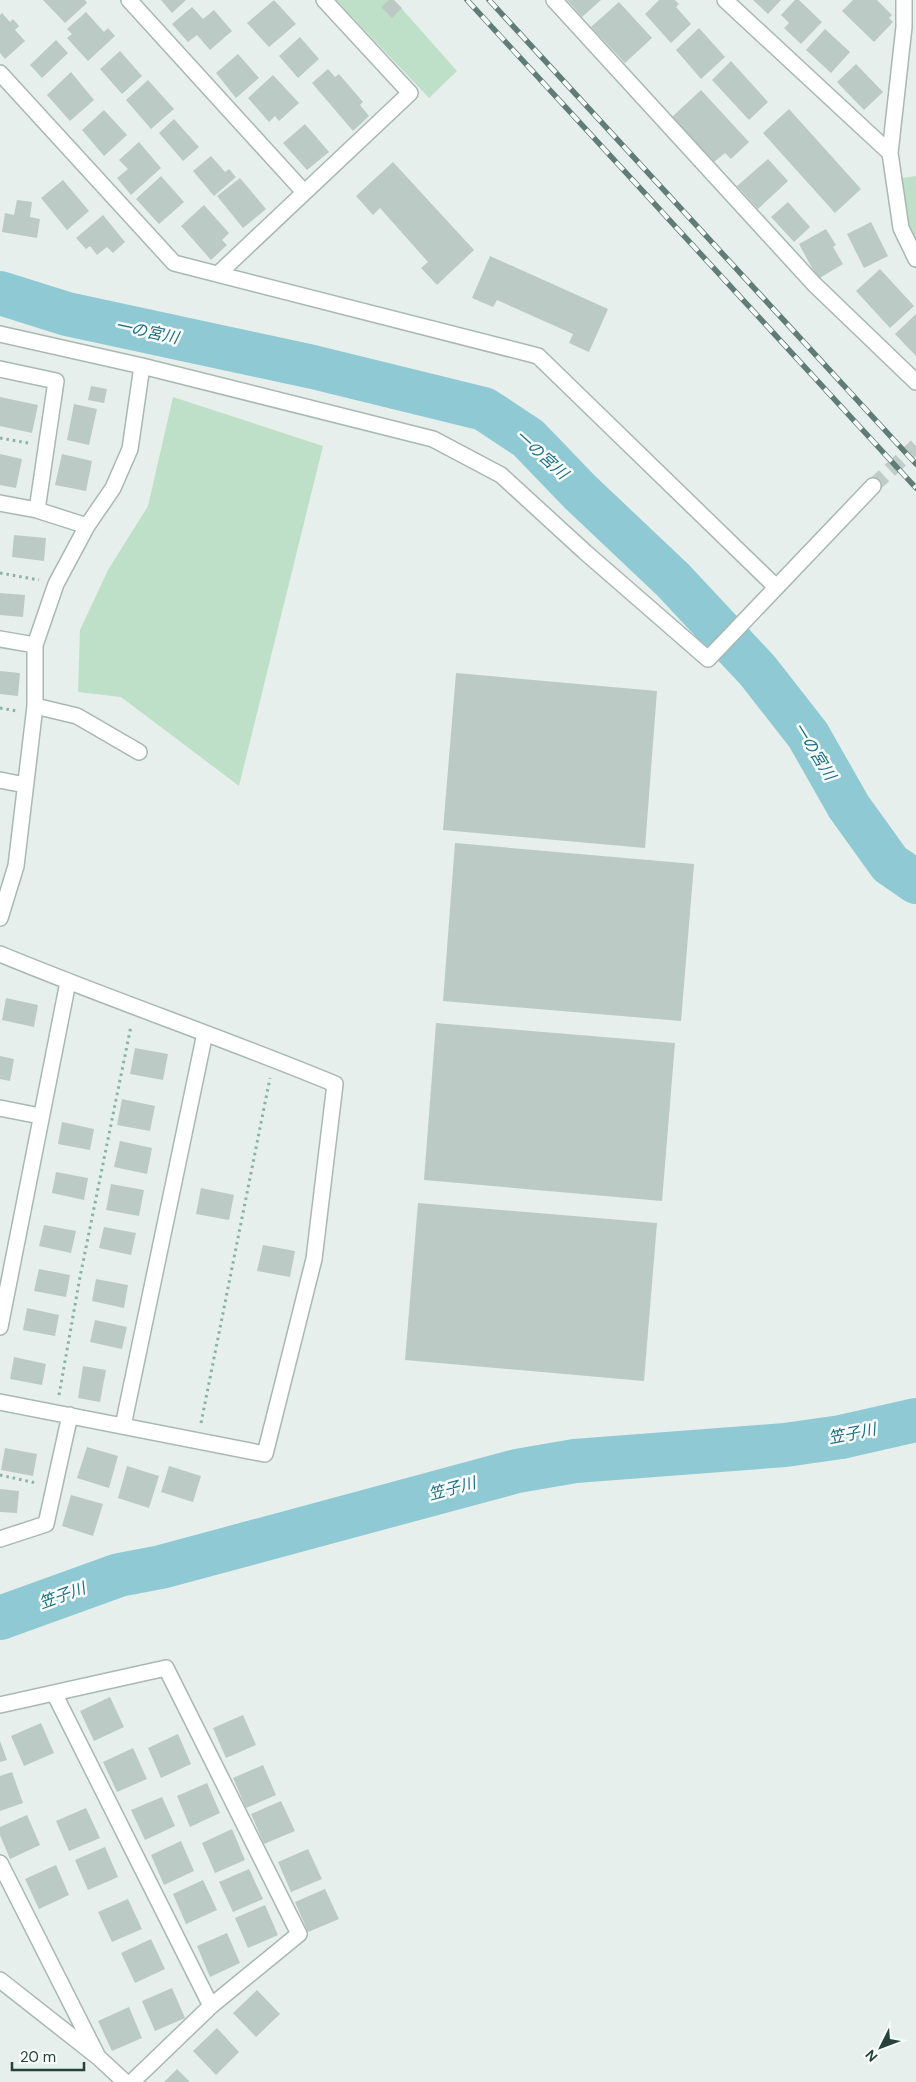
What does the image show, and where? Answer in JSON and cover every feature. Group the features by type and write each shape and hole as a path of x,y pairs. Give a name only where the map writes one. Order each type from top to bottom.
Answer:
{"street":[{"path":"129,0 304,192"},
{"path":"218,274 410,93 324,0"},
{"path":"554,0 814,284 916,382"},
{"path":"725,0 890,153"},
{"path":"904,0 904,26 890,153 901,228 916,258"},
{"path":"0,73 174,263 538,356 776,587"},
{"path":"0,334 142,366 433,439 501,475 585,552 708,659 873,486"},
{"path":"0,918 16,866 35,706 36,645 56,584 87,526 113,488 130,449 142,366"},
{"path":"0,369 56,381 37,510"},
{"path":"0,503 37,510 87,526"},
{"path":"0,639 36,645"},
{"path":"35,706 77,716 139,752"},
{"path":"0,780 25,785"},
{"path":"0,954 68,982 205,1032 335,1084 314,1259 266,1454 0,1402"},
{"path":"0,1327 7,1251 40,1116 68,982"},
{"path":"123,1426 205,1032"},
{"path":"0,1108 40,1116"},
{"path":"0,1539 46,1524 54,1486 63,1414"},
{"path":"0,1705 166,1668 300,1934 212,2006 132,2082"},
{"path":"54,1693 212,2006"},
{"path":"0,1863 98,2057"},
{"path":"0,1980 98,2057 125,2082"}],"path":[{"path":"0,438 46,447"},
{"path":"0,573 56,584"},
{"path":"63,1414 80,1277 135,1008"},
{"path":"198,1440 274,1059"},
{"path":"0,1475 54,1486"}],"green space":[{"path":"336,0 394,0 457,71 429,98"},
{"path":"916,176 916,242 905,221 902,178"},
{"path":"173,397 323,446 239,786 121,697 78,692 80,630 108,570 148,506"}],"building":[{"path":"43,0 85,0 87,3 65,23"},
{"path":"161,0 186,0 172,13"},
{"path":"274,0 296,24 269,47 247,23"},
{"path":"389,0 394,0 402,8 392,18 381,7"},
{"path":"567,0 601,0 582,17"},
{"path":"659,0 675,0 679,4 676,7 691,24 671,43 645,14"},
{"path":"753,0 781,0 768,14"},
{"path":"795,0 799,0 822,22 801,44 784,28 789,23 781,15"},
{"path":"853,0 877,0 892,15 889,18 893,22 874,42 842,11"},
{"path":"619,2 652,38 625,63 591,27"},
{"path":"192,7 203,19 214,10 232,31 210,50 197,35 188,42 172,24"},
{"path":"86,12 104,32 108,28 115,36 88,61 67,38 72,34 67,29"},
{"path":"2,13 10,22 13,19 19,26 15,30 25,41 5,59 0,53 0,15"},
{"path":"699,28 725,57 701,79 676,50"},
{"path":"825,29 850,52 831,73 806,50"},
{"path":"300,37 319,59 298,78 279,56"},
{"path":"56,40 68,53 42,78 30,65"},
{"path":"120,51 142,76 122,94 100,69"},
{"path":"238,54 259,78 236,98 216,73"},
{"path":"731,61 768,102 749,120 712,80"},
{"path":"856,64 883,92 864,110 837,82"},
{"path":"328,69 335,77 339,74 363,102 360,105 369,116 353,131 312,83"},
{"path":"71,72 94,100 70,121 47,95"},
{"path":"273,75 299,103 279,121 275,116 269,122 248,98"},
{"path":"148,80 174,109 151,129 126,100"},
{"path":"701,90 749,142 731,159 725,153 714,162 672,117"},
{"path":"789,109 861,189 835,213 763,133"},
{"path":"104,110 127,135 104,156 82,130"},
{"path":"174,119 199,147 183,161 159,133"},
{"path":"305,124 329,152 307,170 283,143"},
{"path":"139,142 161,168 131,195 117,178 128,169 119,160"},
{"path":"211,156 225,172 229,169 236,177 214,196 193,171"},
{"path":"768,159 788,181 758,209 737,186"},
{"path":"393,162 474,250 437,285 421,268 428,262 380,208 373,215 356,196"},
{"path":"161,176 184,202 159,224 136,199"},
{"path":"240,178 266,209 243,228 217,196"},
{"path":"63,180 89,211 67,230 41,198"},
{"path":"17,200 32,202 30,217 40,219 37,238 2,232 5,213 14,215"},
{"path":"788,202 810,227 794,242 771,217"},
{"path":"204,205 229,233 222,240 227,245 211,260 181,226"},
{"path":"103,215 125,242 113,253 107,247 97,255 90,246 86,249 76,238"},
{"path":"871,222 888,256 864,268 847,234"},
{"path":"826,229 836,245 833,247 843,264 818,279 799,244"},
{"path":"490,256 608,309 589,352 569,343 573,334 497,300 493,307 472,298"},
{"path":"880,269 914,306 890,328 856,291"},
{"path":"916,314 916,356 895,334"},
{"path":"91,386 107,389 104,403 88,400"},
{"path":"0,397 38,405 32,433 0,426"},
{"path":"74,404 97,409 89,445 67,440"},
{"path":"0,454 22,459 16,488 0,485"},
{"path":"62,454 92,461 86,491 55,485"},
{"path":"14,535 46,538 44,561 12,557"},
{"path":"0,593 25,595 23,617 0,615"},
{"path":"0,671 20,673 18,696 0,694"},
{"path":"456,673 657,691 645,848 443,830"},
{"path":"455,843 694,864 681,1021 443,1001"},
{"path":"6,998 38,1005 34,1027 2,1020"},
{"path":"436,1023 675,1043 662,1201 424,1180"},
{"path":"135,1048 168,1054 163,1080 130,1074"},
{"path":"0,1056 14,1059 10,1081 0,1079"},
{"path":"122,1099 155,1106 150,1131 117,1125"},
{"path":"62,1122 94,1129 90,1150 58,1144"},
{"path":"120,1141 152,1148 147,1174 114,1167"},
{"path":"56,1172 88,1178 84,1200 52,1193"},
{"path":"111,1184 144,1190 139,1216 106,1210"},
{"path":"201,1188 234,1195 229,1220 196,1214"},
{"path":"418,1203 657,1223 644,1381 405,1360"},
{"path":"44,1225 76,1231 71,1253 39,1246"},
{"path":"104,1227 136,1233 131,1255 99,1248"},
{"path":"263,1245 295,1251 290,1277 257,1271"},
{"path":"39,1269 70,1275 66,1297 34,1291"},
{"path":"96,1279 128,1285 124,1308 92,1301"},
{"path":"27,1308 59,1315 55,1336 23,1330"},
{"path":"95,1320 127,1327 122,1349 90,1342"},
{"path":"14,1357 46,1364 42,1385 10,1379"},
{"path":"83,1366 106,1370 100,1402 78,1398"},
{"path":"87,1447 118,1456 109,1488 77,1478"},
{"path":"5,1448 37,1454 33,1476 1,1470"},
{"path":"127,1466 159,1476 149,1508 118,1498"},
{"path":"169,1466 201,1476 193,1502 161,1492"},
{"path":"0,1489 19,1491 17,1513 0,1512"},
{"path":"71,1495 103,1504 93,1536 62,1526"},
{"path":"110,1697 124,1727 94,1741 80,1711"},
{"path":"243,1715 256,1745 226,1758 213,1728"},
{"path":"41,1723 54,1753 24,1766 11,1736"},
{"path":"178,1734 191,1764 161,1778 148,1748"},
{"path":"0,1741 7,1760 0,1762"},
{"path":"133,1748 147,1779 117,1792 103,1762"},
{"path":"263,1765 276,1795 246,1808 233,1778"},
{"path":"12,1772 23,1803 0,1811 0,1776"},
{"path":"207,1783 220,1813 190,1827 177,1796"},
{"path":"162,1797 175,1826 145,1840 131,1810"},
{"path":"281,1801 295,1831 264,1844 251,1814"},
{"path":"86,1808 100,1838 69,1851 56,1821"},
{"path":"27,1815 40,1845 10,1859 0,1835 0,1827"},
{"path":"232,1829 245,1860 215,1873 202,1843"},
{"path":"181,1841 194,1871 164,1885 151,1855"},
{"path":"105,1847 118,1877 88,1890 75,1860"},
{"path":"308,1849 322,1879 291,1892 278,1862"},
{"path":"56,1865 69,1895 39,1909 25,1879"},
{"path":"249,1869 263,1899 233,1912 219,1882"},
{"path":"203,1880 217,1910 186,1924 173,1894"},
{"path":"325,1889 339,1919 308,1932 295,1902"},
{"path":"128,1899 142,1929 112,1942 98,1912"},
{"path":"265,1905 278,1935 248,1948 235,1918"},
{"path":"227,1933 240,1963 210,1977 197,1946"},
{"path":"151,1939 165,1969 135,1983 121,1953"},
{"path":"172,1988 185,2018 155,2031 142,2001"},
{"path":"257,1990 280,2014 256,2037 233,2013"},
{"path":"129,2007 142,2038 112,2051 98,2021"},
{"path":"217,2028 239,2052 216,2075 193,2051"},
{"path":"177,2069 190,2082 164,2082"}],"waterway":[{"name":"一の宮川","path":"0,293 67,314 313,367 484,409 528,438 580,492 673,580 758,671 808,735 849,807 890,864 916,882"},
{"name":"笠子川","path":"0,1618 119,1575 161,1567 517,1471 575,1461 785,1445 841,1437 916,1420"}],"tunnel":[{"path":"873,486 916,446"}],"railway":[{"path":"467,0 916,488"},
{"path":"489,0 916,464"}]}
